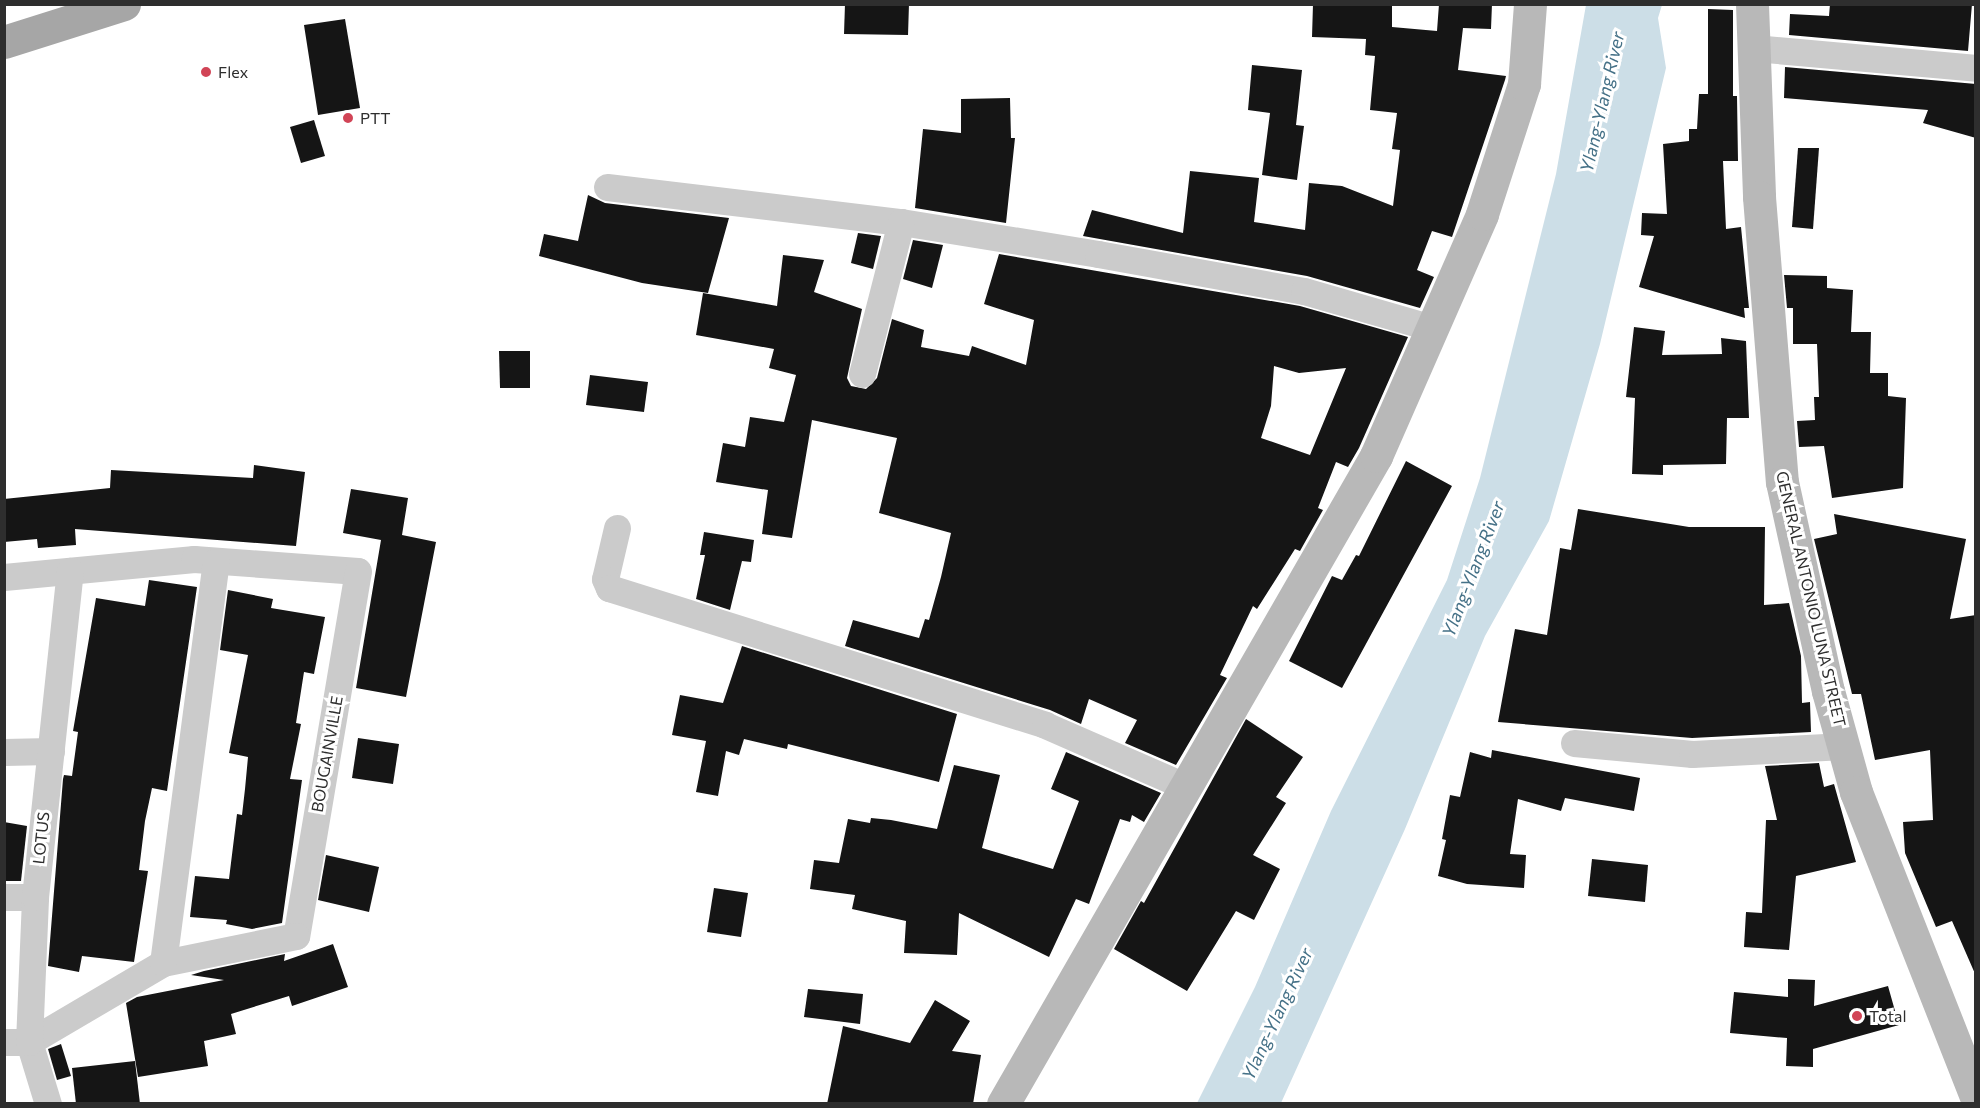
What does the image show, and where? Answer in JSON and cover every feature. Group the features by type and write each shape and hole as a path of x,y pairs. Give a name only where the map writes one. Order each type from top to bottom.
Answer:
{"main road":[{"path":"4,42 124,4"}],"street":[{"path":"1003,1104 1376,456 1482,214 1524,84 1530,4"},
{"name":"GENERAL ANTONIO LUNA STREET","path":"1752,4 1759,197 1782,482 1828,691 1856,792 1976,1097"},
{"path":"1754,48 1976,68"},
{"path":"607,187 901,222 1304,291 1432,328"},
{"path":"862,374 901,222"},
{"path":"617,528 605,579 609,588 1045,725 1187,787"},
{"name":"BOUGAINVILLE","path":"4,578 194,559 358,571 296,936 163,963 17,1042"},
{"path":"163,963 216,561"},
{"name":"LOTUS","path":"48,1104 17,1042 70,571"},
{"path":"1574,743 1692,754 1844,746"},
{"path":"4,752 51,751"},
{"path":"4,897 34,897"}],"water":[{"name":"Ylang-Ylang River","path":"1586,5 1662,5 1658,18 1666,68 1600,344 1549,521 1485,636 1405,829 1281,1103 1197,1103 1255,987 1331,811 1447,580 1480,478 1556,174"}],"building":[{"path":"845,4 909,4 908,35 844,34"},
{"path":"1313,4 1392,4 1392,27 1437,31 1439,4 1492,4 1491,29 1463,28 1458,70 1506,76 1452,237 1432,231 1417,270 1434,277 1420,308 1307,276 1083,236 1092,210 1183,233 1190,171 1259,178 1254,222 1305,230 1309,183 1342,186 1393,206 1400,150 1392,149 1397,113 1370,110 1375,56 1365,55 1366,39 1312,37"},
{"path":"1830,4 1972,4 1968,51 1789,35 1790,14 1829,16"},
{"path":"1708,9 1733,10 1733,96 1737,96 1738,161 1723,161 1726,229 1741,227 1749,308 1744,308 1745,318 1639,287 1654,236 1641,235 1642,213 1667,214 1663,144 1689,141 1689,129 1697,129 1699,94 1708,94"},
{"path":"345,19 360,108 318,115 304,25"},
{"path":"1252,65 1302,70 1296,125 1304,126 1297,180 1262,175 1270,113 1248,110"},
{"path":"1785,67 1976,84 1976,138 1923,123 1928,110 1784,98"},
{"path":"1010,98 1011,138 1015,138 1006,223 915,208 923,129 961,133 961,99"},
{"path":"314,120 325,156 301,163 290,127"},
{"path":"1798,148 1819,148 1813,229 1792,227"},
{"path":"588,195 605,203 729,218 708,293 642,283 539,256 544,234 578,241"},
{"path":"858,233 881,236 873,269 851,263"},
{"path":"913,240 943,245 932,288 903,279"},
{"path":"999,254 1300,306 1408,337 1359,448 1348,467 1336,462 1318,508 1323,510 1300,551 1295,549 1257,609 1253,606 1220,675 1227,678 1176,765 1125,743 1137,720 1089,699 1081,724 1050,710 845,646 853,620 919,638 925,619 929,620 941,577 951,533 879,513 897,438 812,420 792,538 762,534 768,490 716,482 723,443 745,447 750,417 784,422 796,375 769,368 774,349 696,335 703,293 777,306 783,255 824,260 814,292 862,309 847,378 851,386 866,389 877,378 892,319 924,330 921,347 969,356 972,346 1026,365 1034,320 984,304","holes":["1274,366 1299,373 1346,368 1310,455 1261,438 1271,406"]},
{"path":"1784,275 1827,276 1827,288 1853,290 1851,332 1871,332 1870,373 1888,373 1888,396 1906,398 1903,488 1832,498 1824,446 1799,447 1797,421 1815,420 1814,397 1819,397 1817,344 1793,344 1793,308 1787,308"},
{"path":"1634,327 1665,331 1662,355 1722,354 1721,338 1746,341 1749,418 1727,418 1726,464 1663,465 1663,475 1632,474 1635,398 1626,397"},
{"path":"499,351 530,351 530,388 500,388"},
{"path":"590,375 648,382 644,412 586,405"},
{"path":"1406,461 1452,486 1342,688 1289,661 1332,576 1342,580 1356,555 1359,556"},
{"path":"254,465 305,472 296,546 75,529 76,545 38,548 37,539 4,542 4,499 110,488 111,470 253,478"},
{"path":"351,489 408,498 402,535 436,542 406,697 356,688 381,540 343,533"},
{"path":"1578,509 1689,527 1765,527 1764,605 1789,603 1801,656 1802,703 1810,702 1811,732 1692,738 1498,722 1515,629 1547,635 1560,548 1571,550"},
{"path":"1834,514 1966,539 1950,619 1976,615 1976,976 1952,921 1936,927 1905,853 1903,822 1933,820 1930,750 1875,760 1861,694 1852,694 1814,539 1837,534"},
{"path":"704,532 754,540 751,562 742,561 730,610 696,599 705,555 700,555"},
{"path":"149,580 197,587 167,791 152,788 145,821 139,870 148,871 134,962 82,956 79,972 48,966 63,779 64,775 72,776 78,732 73,731 96,598 145,606"},
{"path":"228,590 273,599 271,608 325,617 314,674 304,672 296,723 301,724 290,779 302,780 282,923 252,929 226,924 227,920 190,917 195,876 229,879 237,814 242,815 248,757 229,753 248,655 220,650"},
{"path":"742,646 957,714 939,782 788,744 787,749 744,739 739,755 726,751 718,796 696,792 706,741 672,735 680,695 723,703"},
{"path":"1246,719 1303,757 1276,797 1286,803 1253,855 1280,869 1254,920 1236,911 1187,991 1114,949 1141,901 1144,903"},
{"path":"358,738 399,744 393,784 352,778"},
{"path":"1492,750 1640,778 1634,811 1565,798 1561,811 1518,799 1510,854 1526,855 1524,888 1467,884 1438,876 1446,840 1442,839 1450,795 1460,797 1470,752 1491,758"},
{"path":"1066,752 1161,793 1144,822 1132,815 1130,822 1120,819 1089,904 1076,899 1049,957 959,913 957,955 904,953 906,921 852,909 855,895 810,889 814,860 839,863 848,819 870,823 871,818 891,820 937,829 954,765 1000,775 982,848 1053,869 1079,801 1051,789"},
{"path":"1819,763 1824,787 1834,784 1856,862 1796,876 1789,950 1744,947 1746,912 1762,913 1766,820 1777,820 1765,766"},
{"path":"4,822 27,826 21,881 4,881"},
{"path":"326,855 379,867 369,912 318,900"},
{"path":"1592,859 1648,865 1645,902 1588,896"},
{"path":"714,888 748,893 741,937 707,932"},
{"path":"333,944 348,987 292,1006 289,996 231,1014 236,1034 204,1041 208,1066 138,1077 126,1003 137,997 224,980 191,975 204,971 285,954 284,961"},
{"path":"1788,979 1815,980 1814,1006 1888,986 1899,1025 1813,1049 1813,1067 1786,1066 1787,1038 1730,1033 1734,992 1788,997"},
{"path":"808,989 863,994 860,1024 804,1017"},
{"path":"935,1000 970,1021 952,1051 981,1055 973,1104 827,1104 843,1026 910,1043"},
{"path":"61,1044 71,1076 57,1080 48,1049"},
{"path":"135,1061 140,1104 76,1104 72,1068"}],"place":[{"name":"Flex","path":"206,72"},
{"name":"PTT","path":"348,118"},
{"name":"Total","path":"1857,1016"}]}
